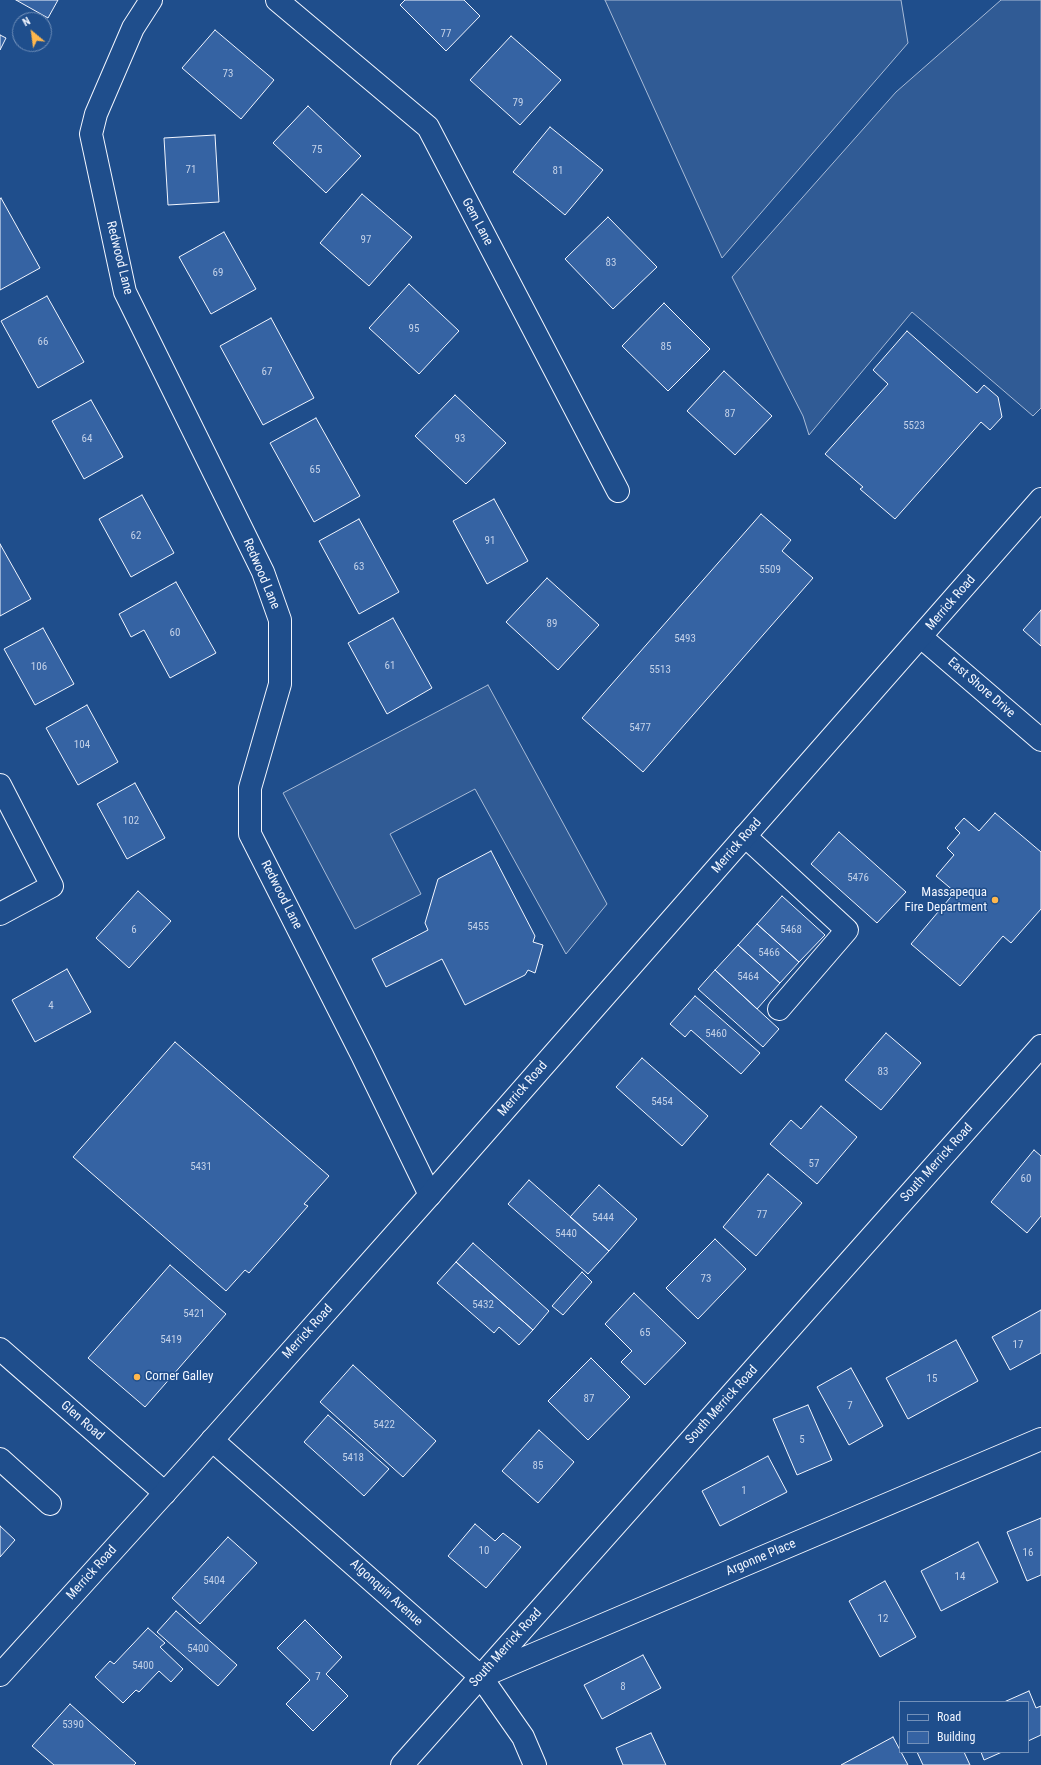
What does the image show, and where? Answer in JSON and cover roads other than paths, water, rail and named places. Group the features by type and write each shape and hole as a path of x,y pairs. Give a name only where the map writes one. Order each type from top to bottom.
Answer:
{"street":[{"name":"Redwood Lane","path":"151,0 133,28 96,114 91,134 125,292 263,572 280,620 280,684 250,788 250,834 362,1055 430,1195"},
{"name":"Gem Lane","path":"277,0 428,126 618,491"},
{"name":"Merrick Road","path":"0,1675 430,1195 1041,499"},
{"name":"East Shore Drive","path":"921,637 1041,740"},
{"path":"0,785 52,886 0,914"},
{"path":"745,836 847,930 780,1009"},
{"name":"South Merrick Road","path":"402,1765 1041,1046"},
{"name":"Glen Road","path":"0,1349 164,1493"},
{"name":"Argonne Place","path":"480,1677 1041,1439"},
{"name":"Algonquin Avenue","path":"212,1440 480,1677 523,1737 535,1765"},
{"path":"0,1458 50,1504"}],"place":[{"name":"Massapequa Fire Department","path":"995,900"},
{"name":"Corner Galley","path":"137,1377"}]}
